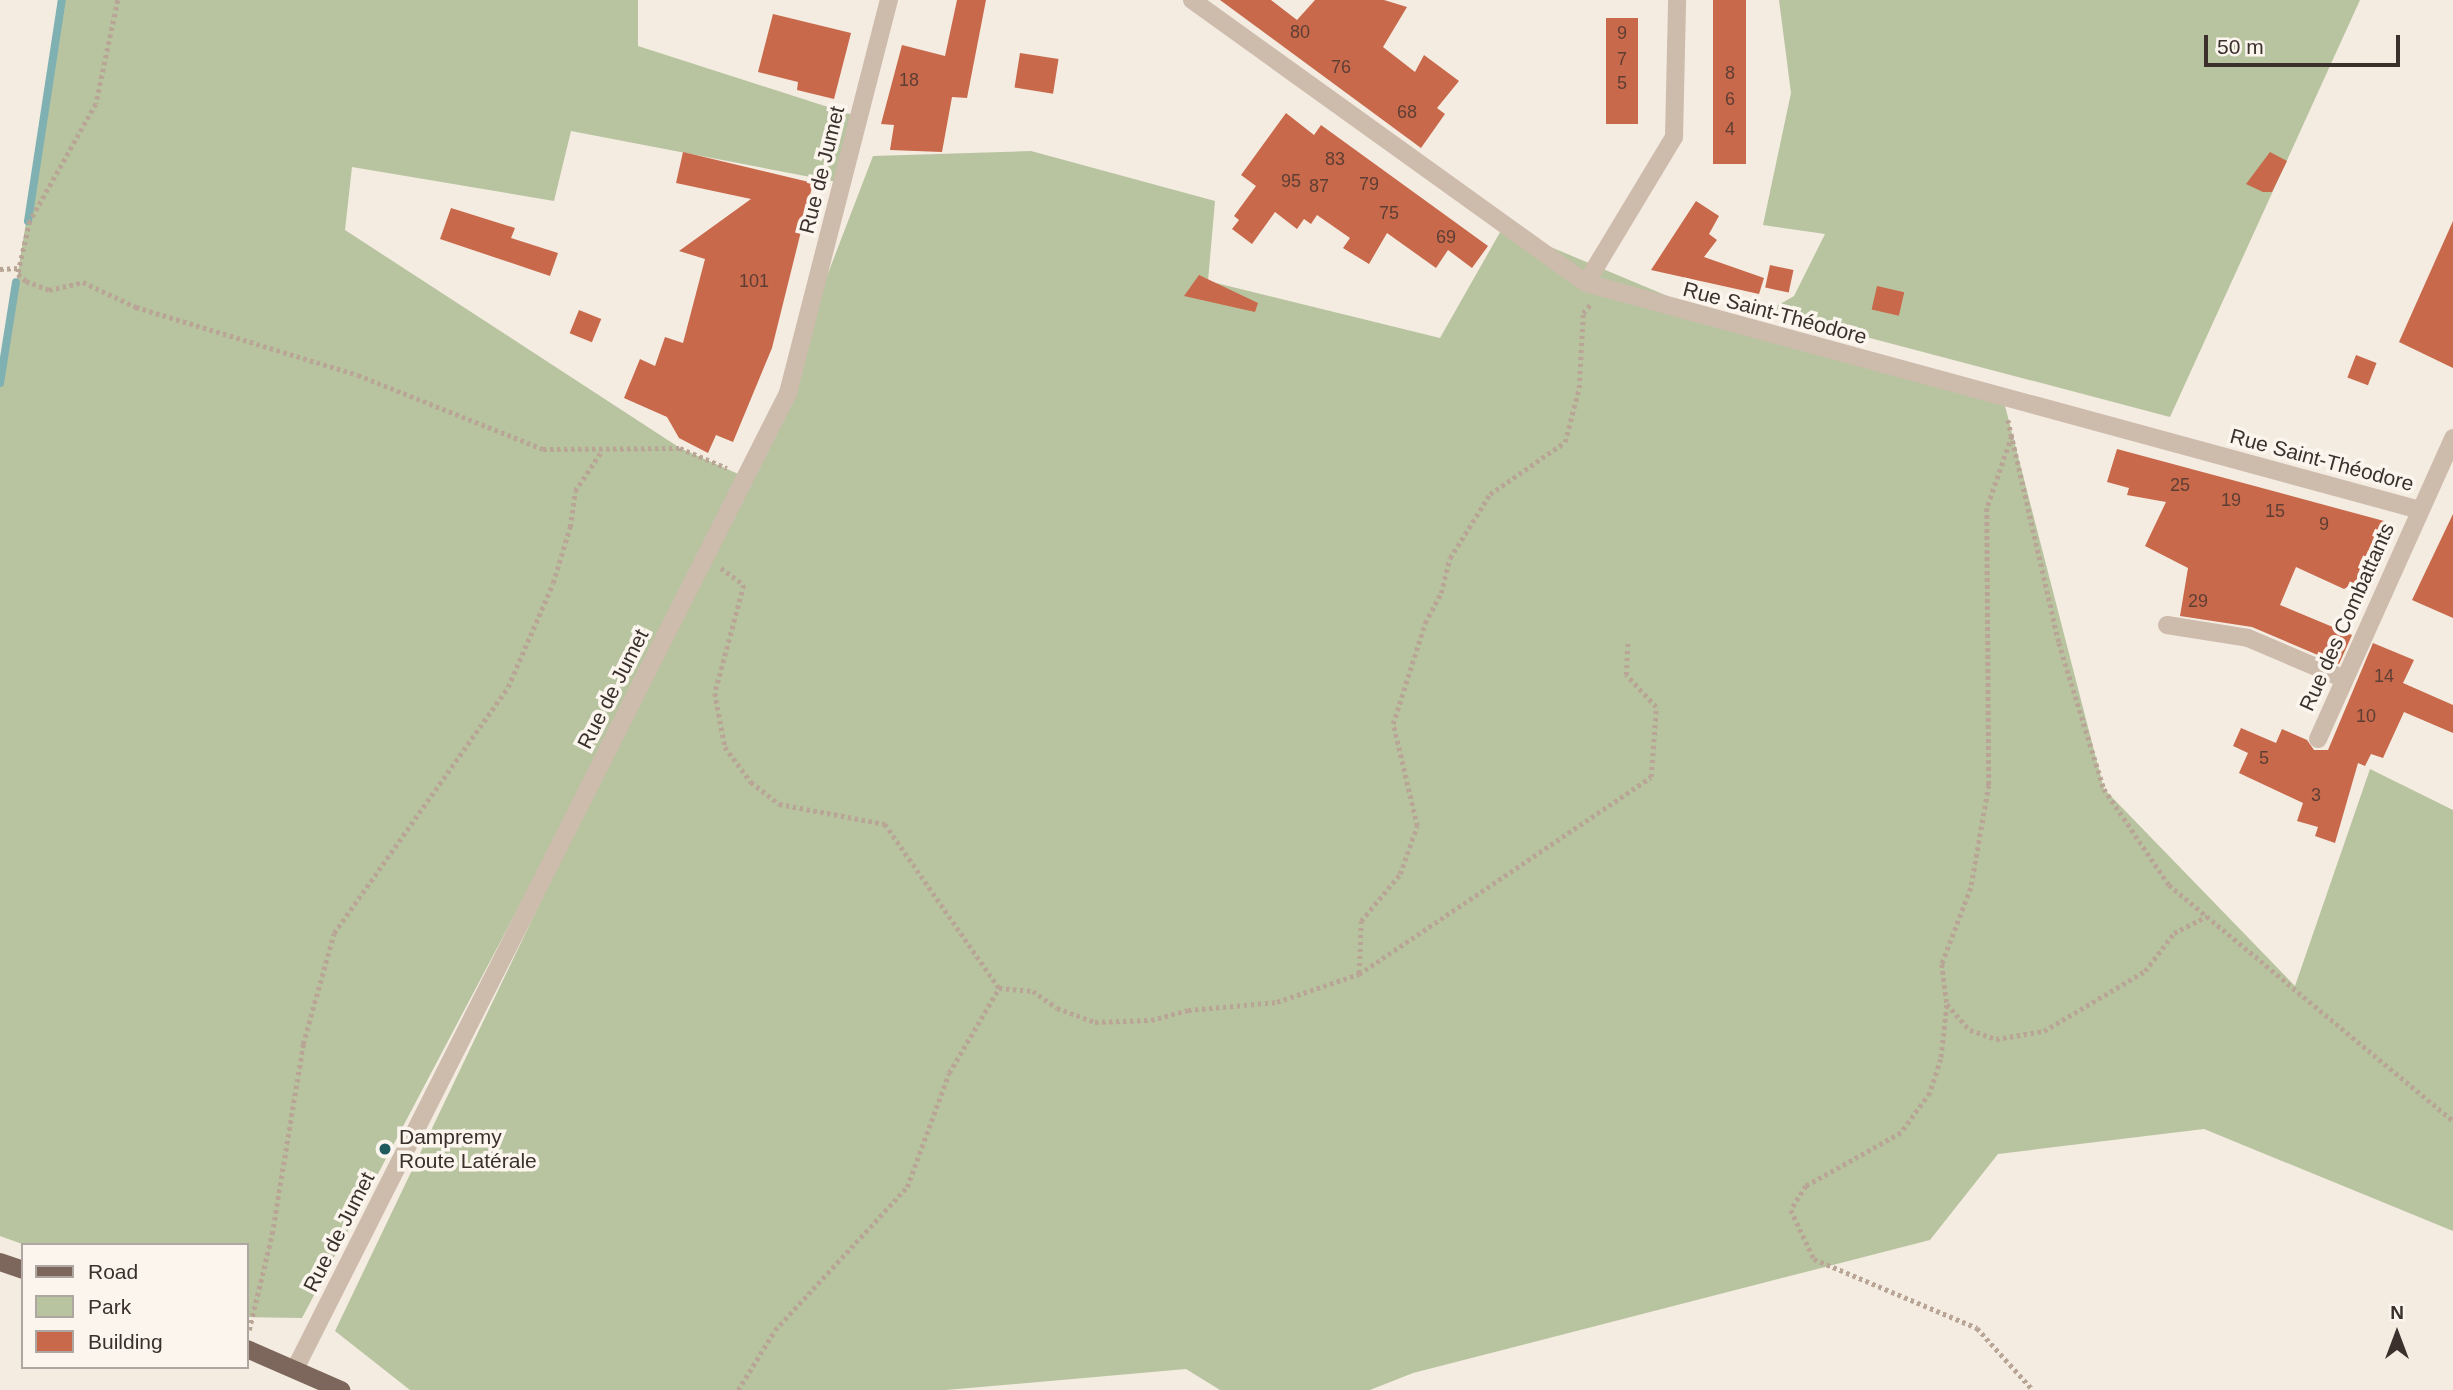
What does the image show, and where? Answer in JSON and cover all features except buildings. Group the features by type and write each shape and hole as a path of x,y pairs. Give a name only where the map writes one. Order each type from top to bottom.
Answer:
{"main road":[{"path":"0,1262 21,1269"},
{"path":"248,1349 296,1367 341,1390"}],"street":[{"name":"Rue de Jumet","path":"296,1367 788,393 889,0"},
{"name":"Rue Saint-Théodore","path":"1192,0 1594,286 2420,510"},
{"path":"1594,286 1674,137 1677,0"},
{"name":"Rue des Combattants","path":"2318,739 2453,438"},
{"path":"2167,625 2248,638 2344,679"}],"path":[{"path":"118,0 96,104 30,221 18,274 26,281 49,290 83,282 136,307 358,375 543,449 601,452 680,449 746,477"},
{"path":"0,269 19,268"},
{"path":"1359,974 1361,921 1400,874 1417,826 1393,724 1425,623 1441,593 1450,558 1490,494 1565,442 1579,388 1583,313 1594,286"},
{"path":"2033,1390 1977,1328 1814,1259 1791,1210 1807,1186 1901,1133 1930,1093 1941,1059 1947,1004 1942,964 1971,888 1990,785 1987,508 2012,436 2059,643 2104,789 2169,885 2453,1121"},
{"path":"248,1334 272,1234 303,1044 334,933 508,687 552,583 570,527 575,491 601,452"},
{"path":"705,557 744,585 715,693 725,747 751,782 779,804 885,824 999,988"},
{"path":"999,988 1033,991 1057,1008 1095,1022 1151,1020 1188,1010 1277,1002 1359,974 1651,777 1656,708 1626,675 1628,641"},
{"path":"1947,1004 1970,1030 1996,1039 2044,1031 2145,971 2174,933 2207,916"},
{"path":"738,1390 775,1330 907,1187 949,1073 999,988"}],"green space":[{"path":"62,0 638,0 638,46 859,117 842,183 571,131 554,201 352,167 345,230 680,448 745,477 768,430 873,156 1031,151 1215,201 1208,281 1440,338 1503,227 1739,326 2003,398 2104,789 2295,986 2370,769 2453,810 2453,1231 2204,1129 1998,1154 1930,1240 1413,1373 1370,1390 1220,1390 1186,1369 946,1390 410,1390 335,1331 730,506 302,1318 248,1317 248,1243 21,1244 0,1236 0,383"},
{"path":"1779,0 2360,0 2170,417 1768,311 1794,296 1825,234 1763,225 1791,93"}],"waterway":[{"path":"28,221 62,0"},
{"path":"0,383 16,282"}],"place":[{"name":"Dampremy Route Latérale","path":"385,1149"}]}
